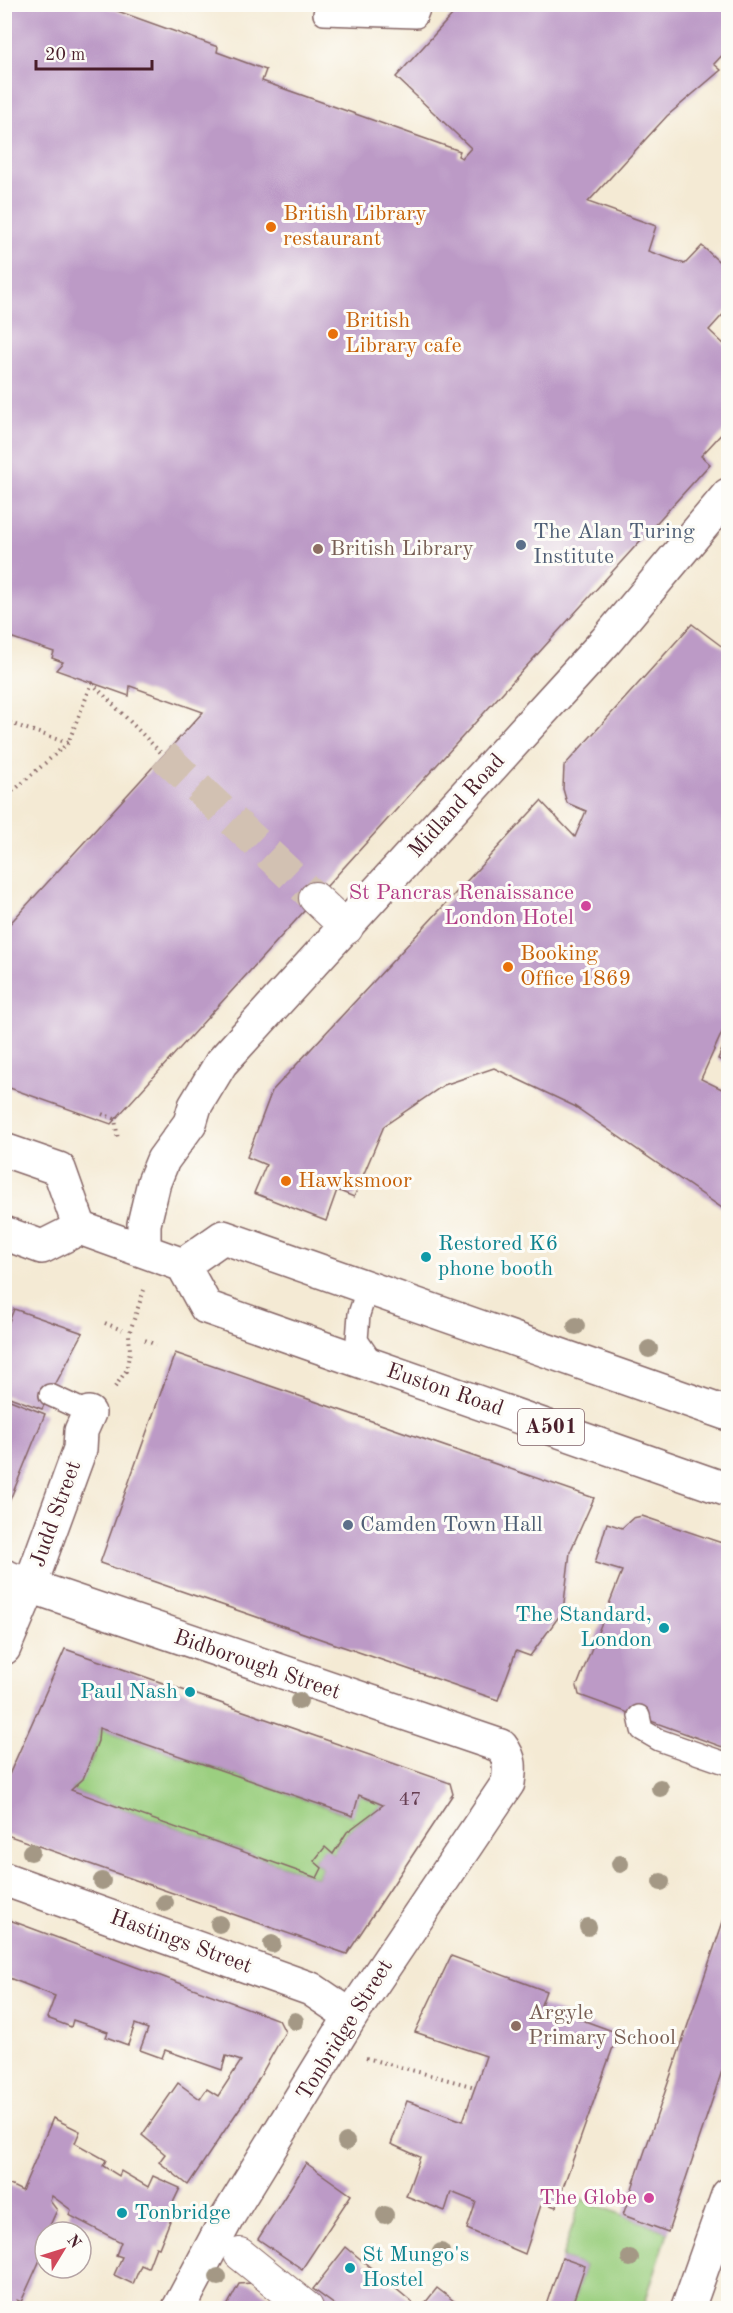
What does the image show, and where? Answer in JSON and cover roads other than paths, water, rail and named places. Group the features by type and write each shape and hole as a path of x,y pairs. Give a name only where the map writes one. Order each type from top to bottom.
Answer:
{"main road":[{"name":"Midland Road","path":"144,1250 144,1224 154,1182 163,1160 190,1123 195,1106 221,1063 347,928 605,642 729,495"},
{"path":"4,1150 59,1169 80,1228"},
{"path":"4,1233 42,1247 80,1228 183,1265 223,1237 729,1414"},
{"name":"Euston Road","path":"183,1265 206,1306 729,1490"},
{"name":"Judd Street","path":"4,1648 17,1581 80,1449 81,1431 89,1413"},
{"name":"Bidborough Street","path":"17,1581 501,1746 508,1755"},
{"name":"Tonbridge Street","path":"179,2308 227,2218 351,2016 508,1783 508,1755"},
{"name":"Hastings Street","path":"4,1879 311,1989 351,2016"},
{"path":"688,2308 729,2195"}],"street":[{"path":"315,898 347,928"},
{"path":"240,2254 307,2308"}],"lane":[{"path":"324,14 416,17 421,4"},
{"path":"368,1287 358,1314 357,1340 374,1365"},
{"path":"50,1395 89,1413"},
{"path":"639,1716 642,1730 659,1740 729,1764"}],"tunnel":[{"path":"163,755 315,898"}],"place":[{"name":"British Library restaurant","path":"271,227"},
{"name":"British Library cafe","path":"333,334"},
{"name":"The Alan Turing Institute","path":"521,545"},
{"name":"British Library","path":"318,549"},
{"name":"St Pancras Renaissance London Hotel","path":"586,906"},
{"name":"Booking Office 1869","path":"508,967"},
{"name":"Hawksmoor","path":"286,1181"},
{"name":"Restored K6 phone booth","path":"426,1257"},
{"name":"Camden Town Hall","path":"348,1525"},
{"name":"The Standard, London","path":"664,1628"},
{"name":"Paul Nash","path":"190,1692"},
{"name":"Argyle Primary School","path":"516,2026"},
{"name":"The Globe","path":"649,2198"},
{"name":"Tonbridge","path":"122,2213"},
{"name":"St Mungo's Hostel","path":"350,2268"}]}
